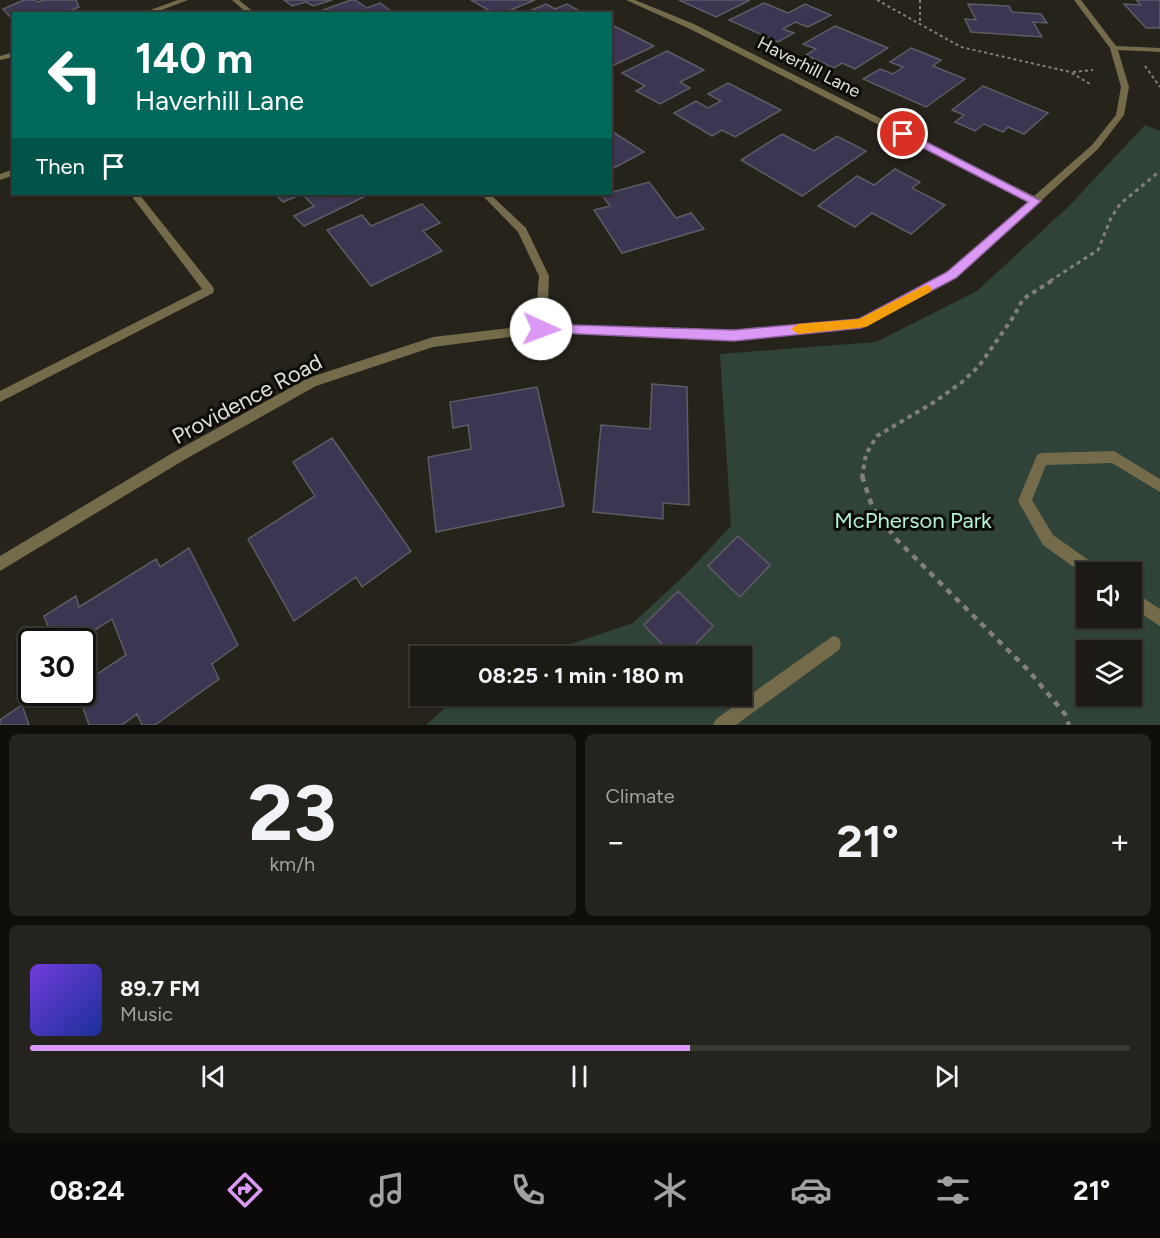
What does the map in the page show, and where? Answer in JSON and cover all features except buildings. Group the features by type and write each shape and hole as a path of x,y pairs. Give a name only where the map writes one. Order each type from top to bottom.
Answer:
{"street":[{"path":"148,12 185,0"},
{"path":"235,0 250,12"},
{"name":"Haverhill Lane","path":"629,0 691,26 1036,201"},
{"name":"Providence Road","path":"0,564 179,456 312,382 433,342 541,329 734,335 861,323 952,275 1095,147 1120,115 1125,87 1114,48 1077,0"},
{"path":"1114,48 1160,50"},
{"path":"0,397 209,290 135,195"},
{"path":"487,195 522,230 544,276 541,329"},
{"path":"1079,562 1048,540 1025,501 1042,459 1114,457 1160,486"},
{"path":"1142,606 1160,618"},
{"path":"722,725 833,644"}],"path":[{"path":"877,0 961,47 1070,72 1090,84"},
{"path":"920,0 920,22"},
{"path":"1070,72 1093,69"},
{"path":"1069,725 1065,714 1028,670 897,540 873,509 862,478 863,470 866,454 877,436 962,382 979,366 1014,316 1023,299 1098,250 1111,218 1120,204 1160,171"}],"green space":[{"name":"McPherson Park","path":"1145,125 1160,131 1160,725 426,725 447,706 752,706 752,646 565,646 633,623 685,575 731,526 720,354 876,342 977,291 1069,206"}],"slow traffic":[{"path":"798,329 861,323 926,289"}],"route":[{"path":"541,329 734,335 861,323 952,275 1036,201 903,134"}]}
